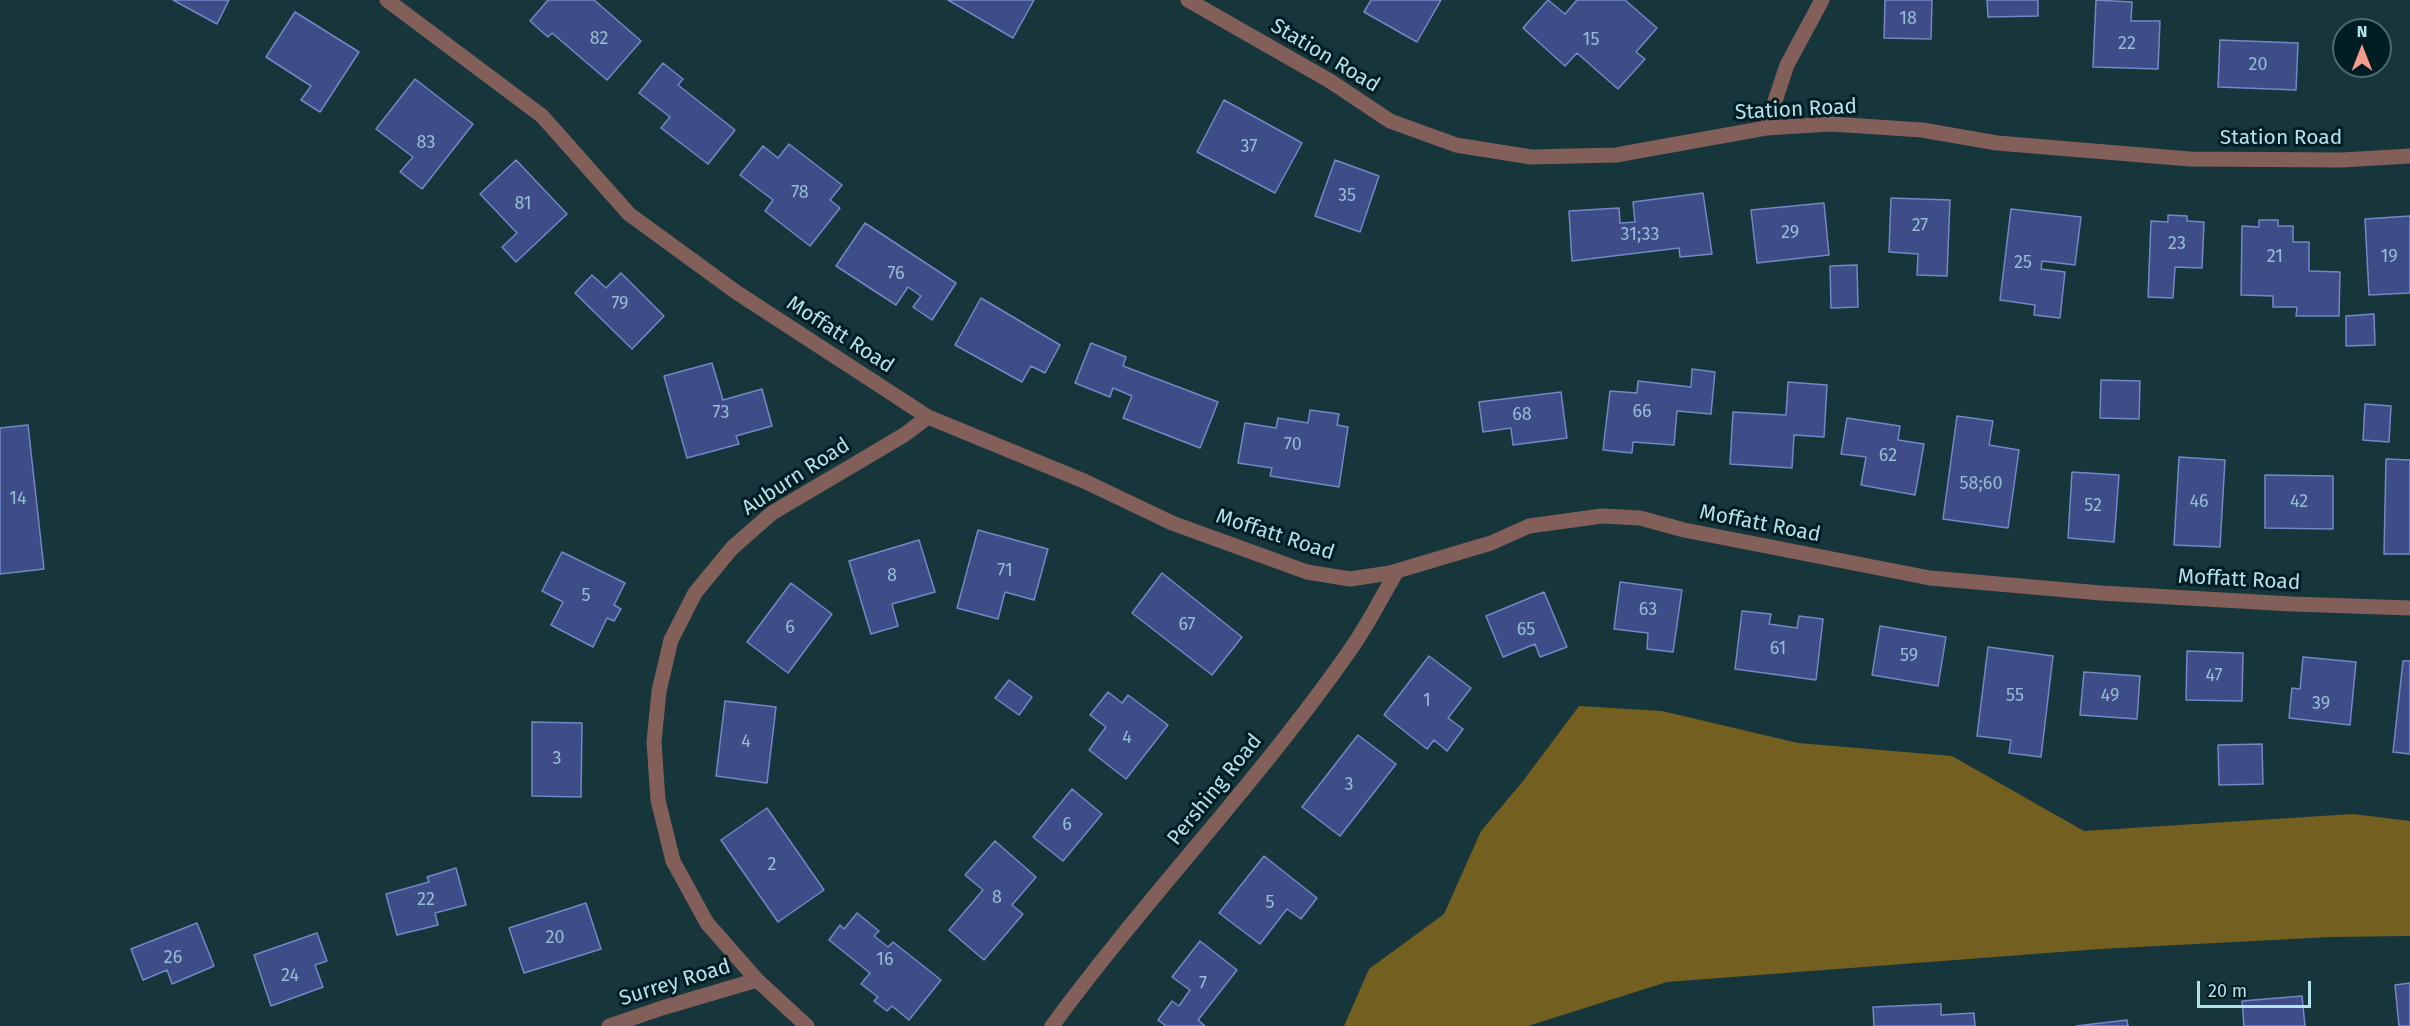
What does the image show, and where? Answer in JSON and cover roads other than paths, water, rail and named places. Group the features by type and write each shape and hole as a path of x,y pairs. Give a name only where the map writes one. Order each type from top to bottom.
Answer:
{"street":[{"name":"Moffatt Road","path":"387,0 542,116 629,214 736,292 928,417 1074,477 1172,523 1307,572 1350,579 1397,571 1491,543 1529,526 1602,516 1640,518 1684,530 1930,578 2101,593 2410,608"},
{"name":"Station Road","path":"1188,0 1330,81 1390,121 1456,145 1531,157 1616,155 1766,128 1831,124 1923,130 1997,143 2190,159 2342,160 2410,156"},
{"path":"1766,128 1787,65 1822,0"},
{"name":"Auburn Road","path":"757,980 707,923 672,861 658,800 654,742 659,691 671,640 695,593 740,541 772,513 904,435 928,417"},
{"name":"Pershing Road","path":"1052,1026 1296,724 1350,651 1397,571"},
{"name":"Surrey Road","path":"609,1026 757,980 807,1026"}]}
